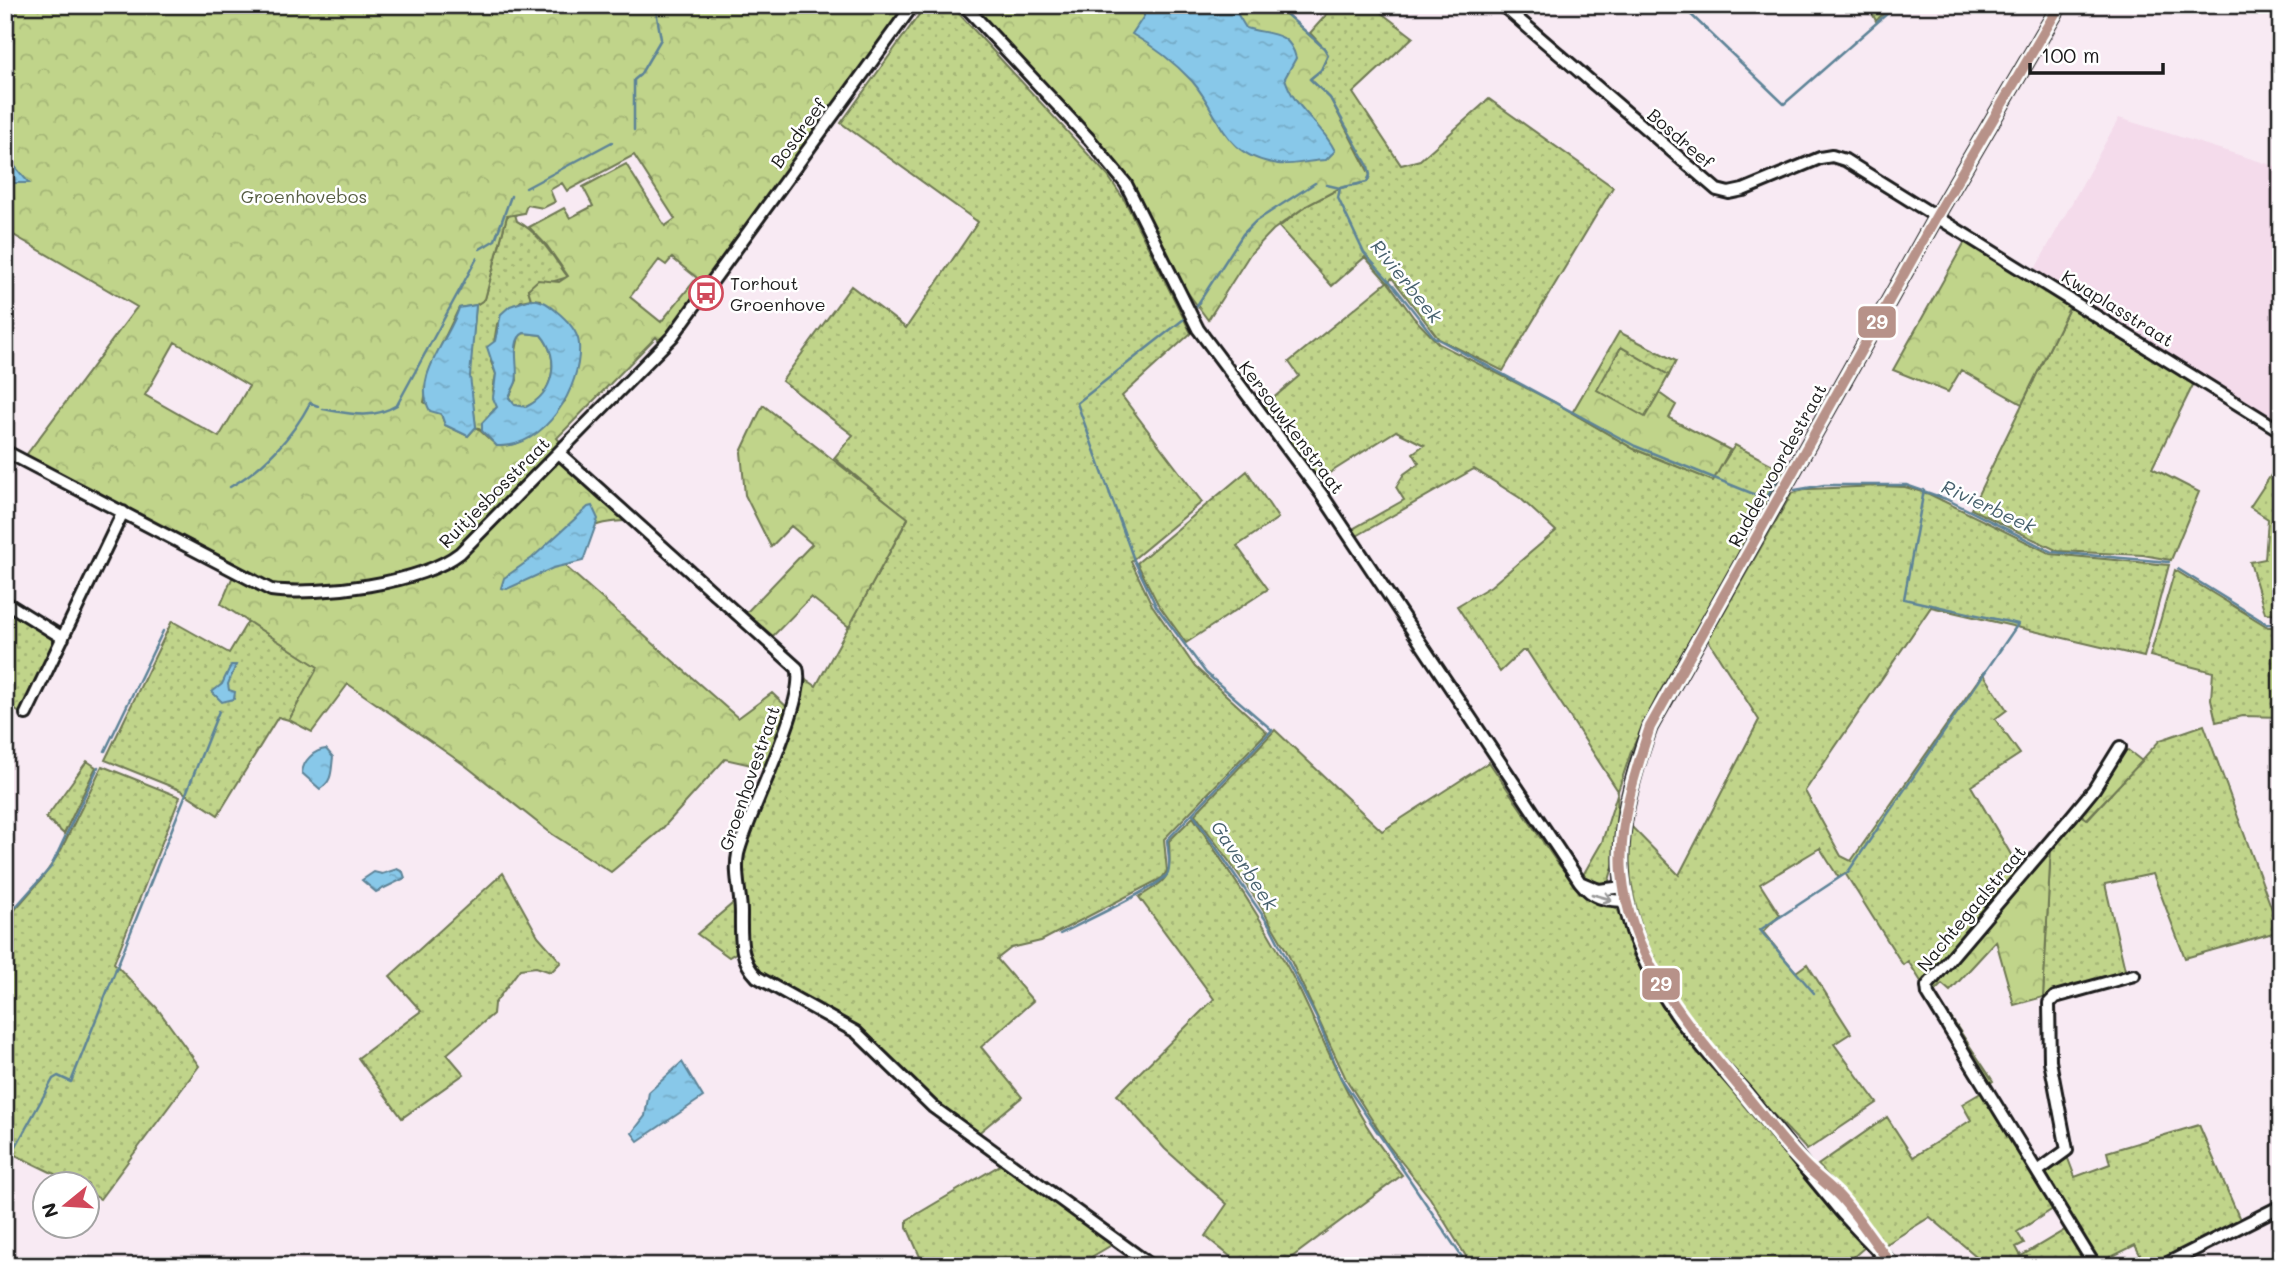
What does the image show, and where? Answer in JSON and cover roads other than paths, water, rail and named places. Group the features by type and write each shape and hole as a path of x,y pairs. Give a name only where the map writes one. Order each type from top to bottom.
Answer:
{"street":[{"name":"Bosdreef","path":"712,281 913,5"},
{"name":"Kersouwkenstraat","path":"964,5 1089,139 1126,184 1198,329 1322,495 1580,882"},
{"name":"Bosdreef","path":"1503,5 1717,190 1742,190 1805,163 1832,156 1845,160 1937,215"},
{"name":"Ruddervoordestraat","path":"1893,1266 1846,1203 1804,1164 1669,1002 1633,933 1623,887 1621,828 1628,795 1650,727 1937,215 2060,5"},
{"name":"Kwaplasstraat","path":"1937,215 2281,431"},
{"name":"Ruitjesbosstraat","path":"5,450 40,471 271,590 304,592 414,576 433,570 460,553 672,337 712,281"},
{"name":"Groenhovestraat","path":"559,453 797,668 800,678 790,712 738,855 741,944 748,968 757,977 856,1032 933,1107 1004,1162 1152,1266"},
{"path":"26,715 123,512"},
{"path":"5,602 63,638"},
{"name":"Nachtegaalstraat","path":"2095,1266 1928,994 1927,986 2094,789 2120,747"},
{"path":"1580,882 1599,890 1623,887"},
{"path":"1580,882 1589,893 1600,899 1625,901"},
{"path":"2038,1171 2067,1150 2050,1061 2049,1003 2055,997 2134,975"},
{"path":"2162,1266 2281,1206"}],"water":[{"path":"1144,5 1232,5 1246,28 1283,38 1293,49 1296,58 1285,78 1289,89 1335,151 1326,160 1283,164 1259,159 1244,152 1225,133 1192,81 1164,55 1132,34 1144,16"},
{"path":"5,155 29,183 12,183 5,171"},
{"path":"531,299 541,301 552,308 567,321 576,334 579,344 578,361 567,396 545,426 514,444 497,446 482,431 482,423 497,407 493,398 496,374 487,347 495,341 501,314 510,306","holes":["524,333 541,335 551,354 552,375 543,394 536,401 526,407 515,405 509,398 517,377 517,342"]},
{"path":"476,305 470,376 476,427 468,436 445,425 441,414 430,411 425,398 425,385 434,358 459,308"},
{"path":"592,506 598,519 583,561 553,568 507,589 501,588 504,578 532,558"},
{"path":"231,665 236,665 228,684 229,690 235,692 234,699 222,702 212,692 222,684"},
{"path":"326,749 333,757 331,771 327,783 320,789 302,773 304,764 310,757 317,751"},
{"path":"397,869 403,872 405,878 376,892 362,880 374,872 382,874"},
{"path":"682,1062 703,1097 638,1141 632,1133 645,1116 649,1092"}],"waterway":[{"path":"634,130 634,80 640,75 661,39 655,5"},
{"name":"Rivierbeek","path":"1276,5 1324,48 1328,55 1321,70 1310,79 1330,98 1368,166 1370,175 1367,182 1340,188 1338,198 1364,253 1434,337 1635,446 1766,499 1778,479"},
{"path":"1681,5 1784,104 1897,5"},
{"path":"526,188 612,142"},
{"name":"Gaverbeek","path":"1196,307 1243,234 1256,221 1315,183"},
{"name":"Gaverbeek","path":"1327,185 1340,188"},
{"path":"480,249 495,240 511,196"},
{"path":"323,409 370,414 397,405 477,258"},
{"name":"Gaverbeek","path":"1060,934 1163,879 1169,869 1167,840 1272,730 1206,673 1156,606 1134,560 1077,403 1184,319"},
{"path":"230,487 254,471 276,451 295,428 310,403 318,406"},
{"name":"Rivierbeek","path":"1795,490 1824,485 1906,485 1946,499 2052,552 2169,562"},
{"path":"1814,993 1760,930 1848,872 2018,624 1904,599 1924,490"},
{"name":"Rivierbeek","path":"2178,569 2267,624 2281,624"},
{"path":"105,751 163,631"},
{"path":"15,1148 53,1079 58,1076 71,1082 219,711"},
{"path":"5,919 51,867 98,767"},
{"name":"Gaverbeek","path":"1193,814 1270,926 1318,1021 1341,1078 1468,1266"}],"place":[{"name":"Torhout Groenhove","path":"706,293"}],"park label":[{"name":"Groenhovebos","path":"304,196"}]}
